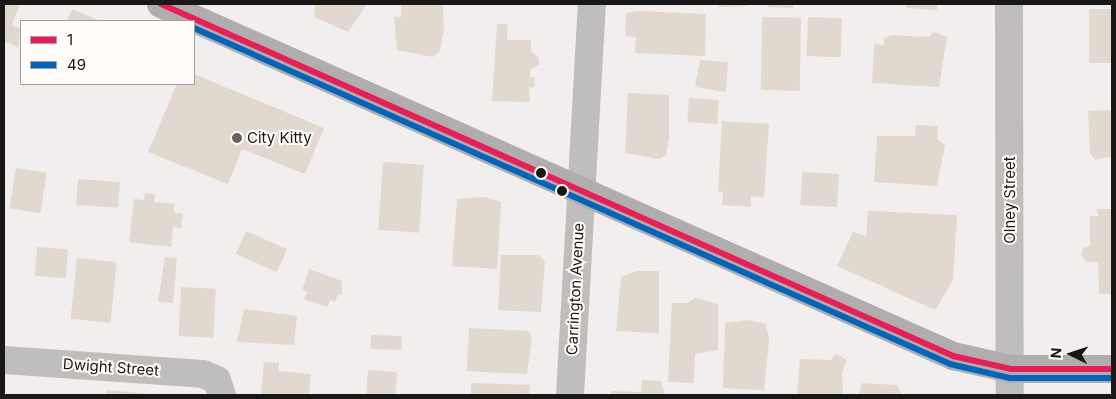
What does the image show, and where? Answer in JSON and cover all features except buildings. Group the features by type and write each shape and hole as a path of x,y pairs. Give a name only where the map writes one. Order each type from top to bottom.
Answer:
{"main road":[{"path":"161,4 1010,382 1112,369"}],"street":[{"name":"Carrington Avenue","path":"570,395 580,190 592,4"},
{"name":"Olney Street","path":"1009,4 1010,382"},
{"name":"Dwight Street","path":"4,360 203,374 220,388"}],"transit line":[{"name":"1","path":"161,4 953,356 1011,369 1112,369"},
{"name":"49","path":"195,28 950,364 1010,378 1112,378"}],"place":[{"name":"City Kitty","path":"237,138"}]}
